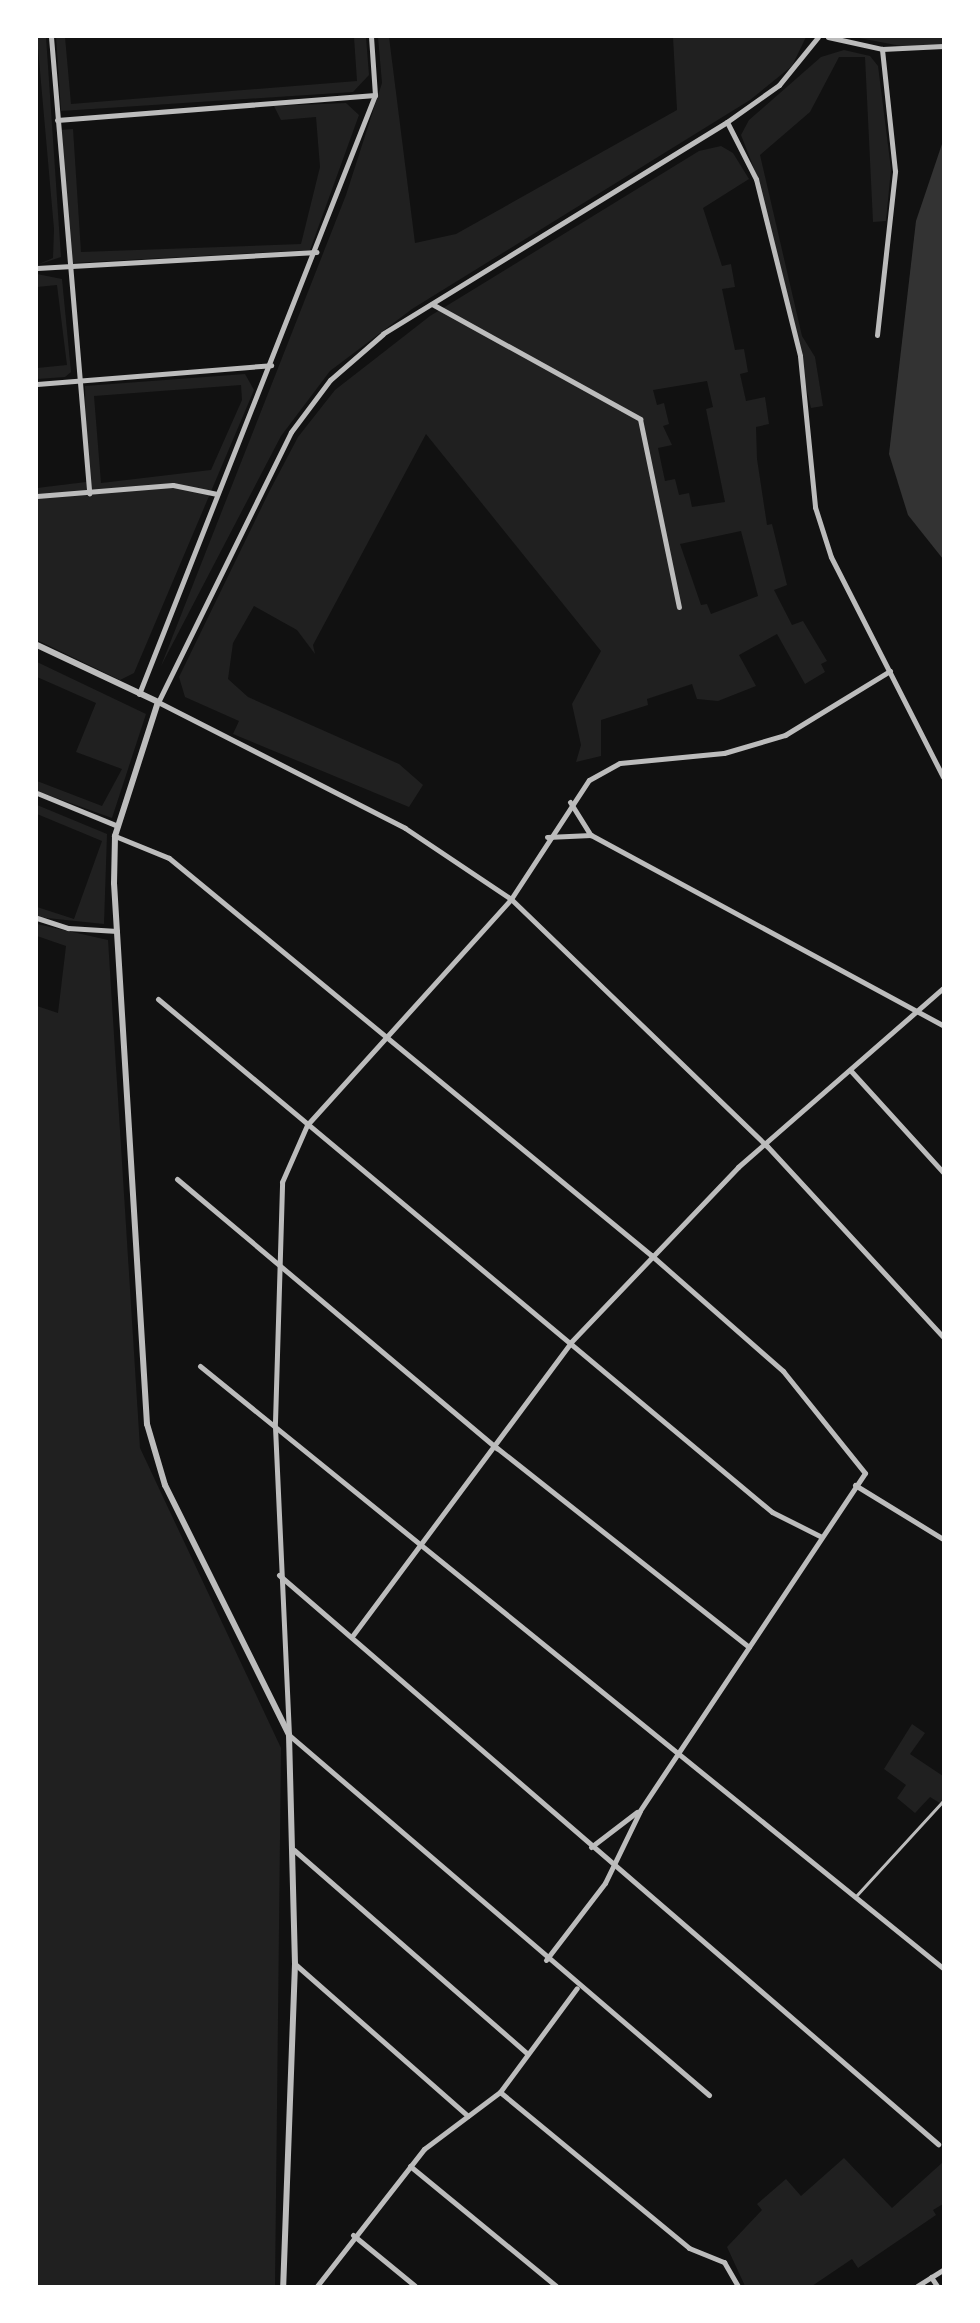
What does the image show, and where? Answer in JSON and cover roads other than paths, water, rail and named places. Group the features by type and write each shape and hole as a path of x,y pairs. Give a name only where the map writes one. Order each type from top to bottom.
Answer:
{"street":[{"path":"51,37 89,493"},
{"path":"139,694 217,494 317,253 375,95 371,37"},
{"path":"709,2095 577,1988 289,1735 165,1485 147,1424 117,931 115,836 158,702 291,432 330,380 383,334 727,122 779,85 818,37"},
{"path":"828,37 882,49 943,46"},
{"path":"877,335 895,171 882,49"},
{"path":"57,120 375,95"},
{"path":"727,122 756,180 800,356 816,507 831,557 943,777"},
{"path":"37,268 317,253"},
{"path":"432,304 640,419 680,607"},
{"path":"37,384 271,365"},
{"path":"37,496 173,485 217,494"},
{"path":"37,645 158,702 405,828 511,900 767,1146 943,1337"},
{"path":"283,2286 295,1964 294,1850 279,1575 275,1422 279,1262 285,1165 307,1125 393,1037 511,900 547,837 570,802 589,780 620,763 724,753 785,735 890,671"},
{"path":"935,764 943,760"},
{"path":"37,793 118,826"},
{"path":"570,802 591,835 920,1010 943,1025"},
{"path":"547,837 591,835"},
{"path":"115,836 169,858 393,1037 651,1255 783,1371 866,1473 820,1536 679,1756 640,1811 612,1867 546,1959"},
{"path":"37,918 68,928 117,931"},
{"path":"353,1635 497,1448 570,1342 651,1255 767,1146 943,988"},
{"path":"158,999 772,1512 820,1536"},
{"path":"851,1071 943,1172"},
{"path":"177,1179 279,1262 497,1448 749,1647"},
{"path":"200,1366 275,1422 420,1546 943,1968"},
{"path":"855,1485 943,1539"},
{"path":"279,1575 353,1635 612,1867 938,2144"},
{"path":"591,1847 640,1811"},
{"path":"294,1850 528,2054"},
{"path":"295,1964 468,2116"},
{"path":"317,2286 353,2235 410,2165 500,2092 577,1988"},
{"path":"500,2092 689,2248 724,2262 738,2286"},
{"path":"410,2165 556,2286"},
{"path":"353,2235 415,2286"},
{"path":"917,2286 943,2270"},
{"path":"931,2277 937,2286"}],"lane":[{"path":"856,1897 943,1801"}]}
